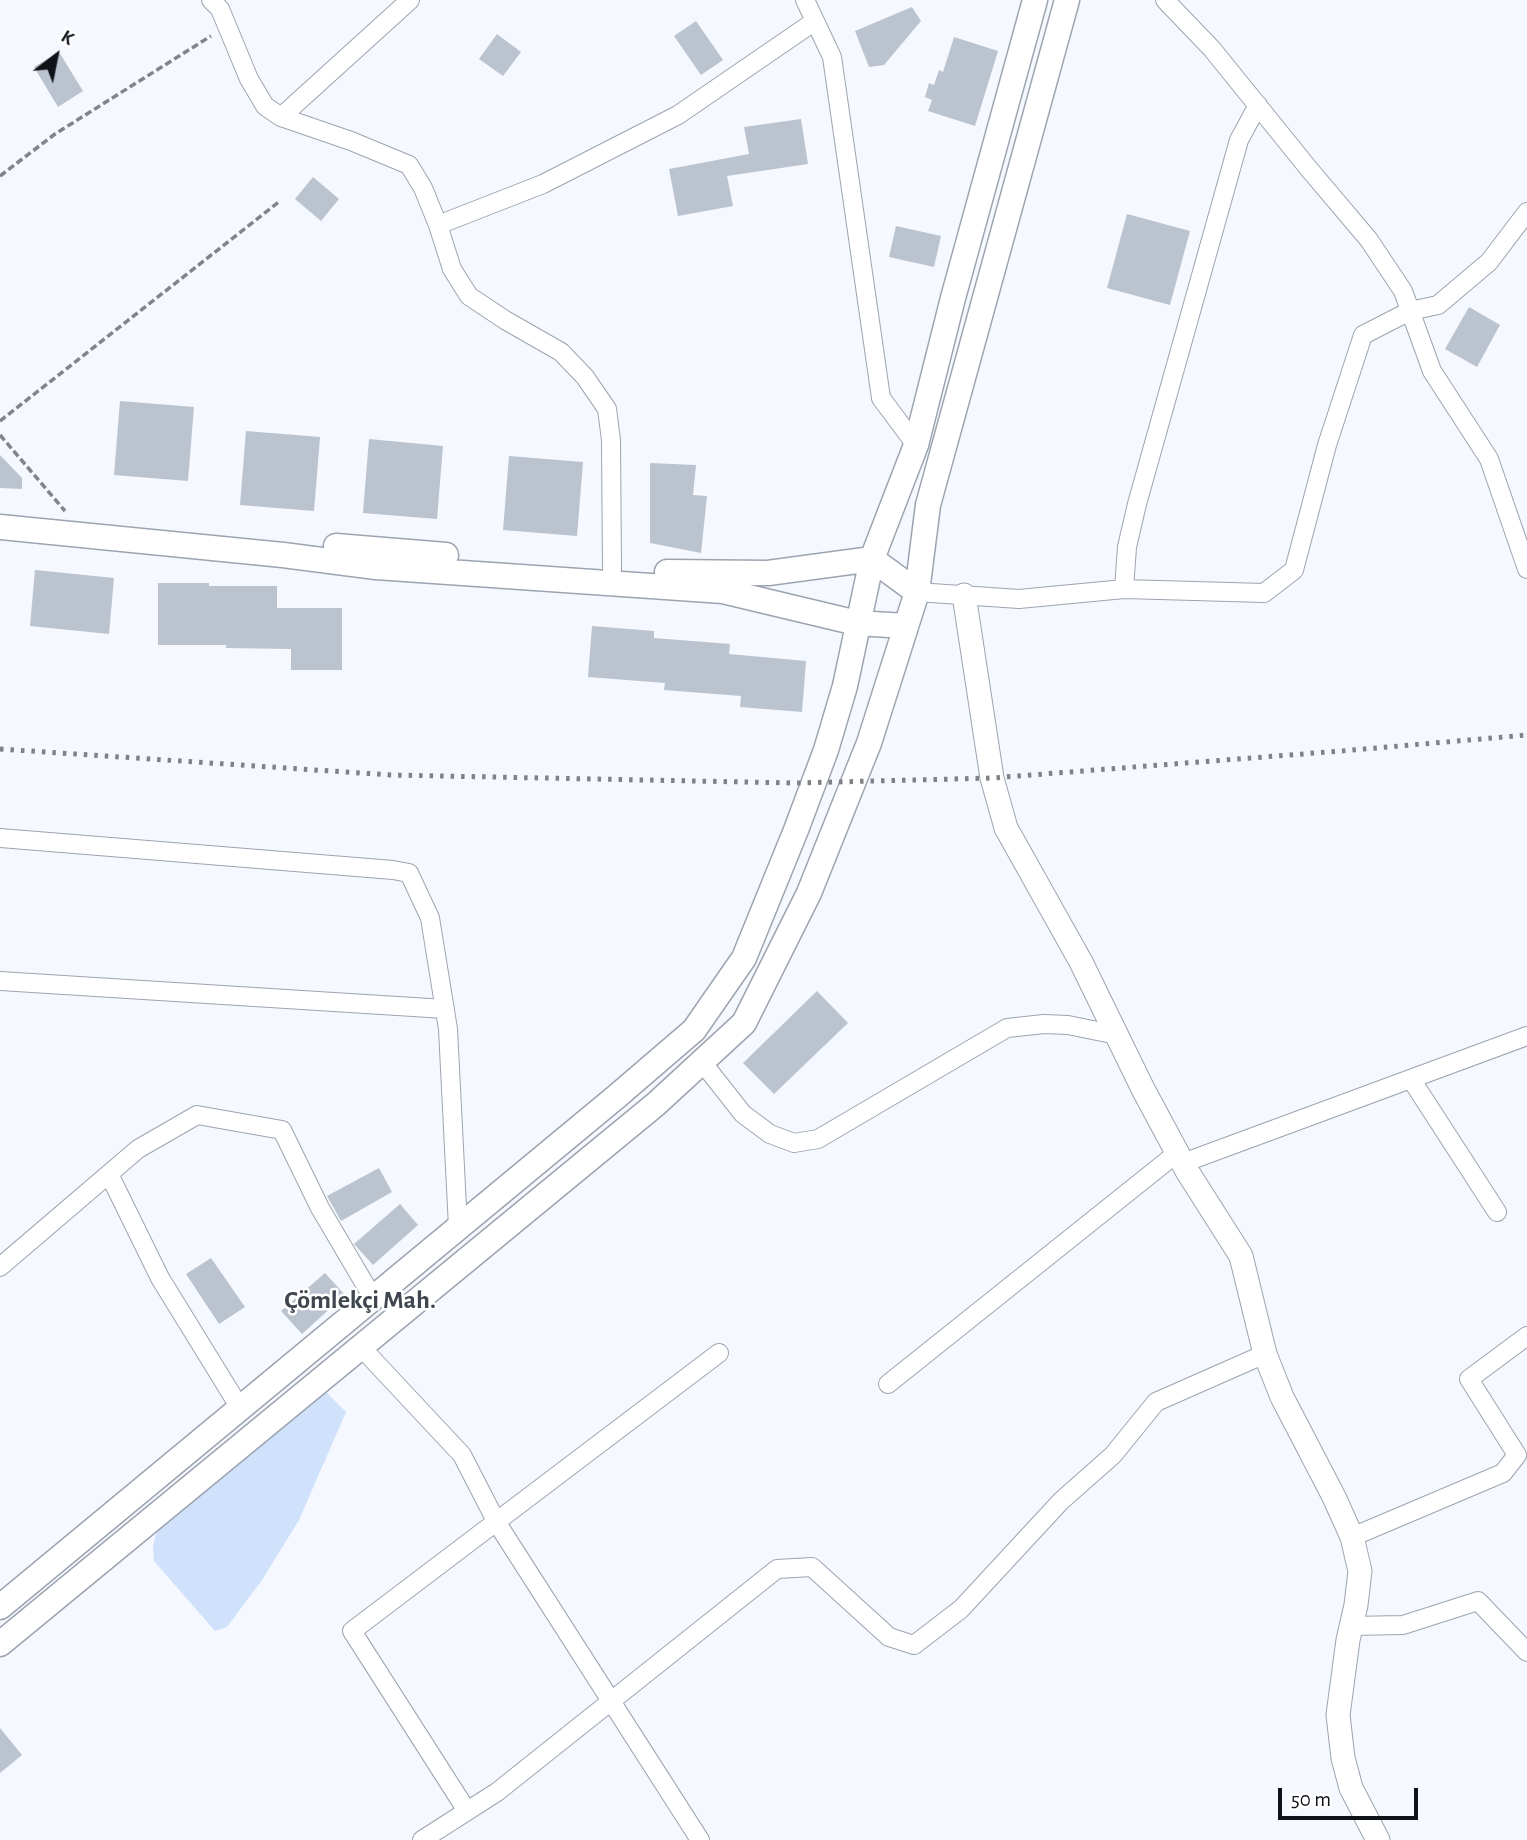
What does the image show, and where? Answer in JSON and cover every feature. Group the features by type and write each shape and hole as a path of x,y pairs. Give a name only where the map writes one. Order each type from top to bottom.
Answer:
{"main road":[{"path":"0,1607 694,1030 744,958 826,750 845,686 872,559 916,445 953,298 1035,0"},
{"path":"0,1644 656,1104 744,1023 809,893 869,743 917,592 928,505 1067,0"},
{"path":"0,527 284,555 376,567 723,591 857,624 906,626"},
{"path":"284,555 330,546 636,571 768,573 872,559 917,592"}],"street":[{"path":"211,0 220,9 249,79 265,106 281,117 351,141 409,165 423,188 452,269 468,296 561,352 585,377 607,409 611,440 612,569"},
{"path":"281,117 410,0"},
{"path":"805,0 832,57 881,398 916,445"},
{"path":"1164,0 1212,49 1369,240 1403,291 1432,371 1489,459 1527,569"},
{"path":"438,225 543,184 678,116 815,21"},
{"path":"1124,589 1127,547 1137,504 1239,140 1258,105"},
{"path":"917,592 1019,599 1124,589 1264,593 1294,570 1326,445 1363,335 1410,311 1438,305 1489,262 1527,212"},
{"path":"964,595 992,778 1006,828 1081,962 1180,1158 1241,1256 1265,1354 1282,1397 1352,1537 1360,1571 1338,1715 1343,1758 1351,1788 1378,1840"},
{"path":"0,838 379,868 408,873 430,918 448,1029 458,1227"},
{"path":"0,981 445,1009"},
{"path":"702,1062 743,1114 770,1134 794,1143 818,1139 1007,1028 1044,1024 1068,1025 1117,1035"},
{"path":"888,1384 1180,1158 1527,1036"},
{"path":"1411,1079 1497,1212"},
{"path":"0,1267 138,1149 197,1115 282,1130 320,1208 373,1298"},
{"path":"109,1174 160,1278 240,1408"},
{"path":"1352,1537 1503,1473 1517,1455 1469,1379 1527,1336"},
{"path":"360,1347 462,1455 497,1523 700,1840"},
{"path":"467,1811 352,1631 719,1353"},
{"path":"422,1840 497,1792 777,1569 812,1567 889,1637 914,1645 961,1609 1061,1501 1113,1455 1156,1402 1265,1354"},
{"path":"1351,1626 1403,1625 1478,1601 1527,1652"}],"path":[{"path":"0,176 55,134 227,26"},
{"path":"0,421 281,201"},
{"path":"0,435 86,536"}],"shaded area":[{"path":"325,1391 346,1412 299,1520 262,1580 227,1627 215,1631 154,1561 153,1546 157,1529"}],"building":[{"path":"912,7 921,21 884,65 869,67 855,31"},
{"path":"696,21 723,60 701,75 674,36"},
{"path":"497,34 521,52 503,76 479,59"},
{"path":"954,37 998,51 975,126 928,111 932,100 925,97 929,83 934,85 939,70 943,72"},
{"path":"59,52 83,91 58,107 34,67"},
{"path":"801,119 808,164 727,176 733,206 678,216 669,169 749,154 744,127"},
{"path":"313,177 339,199 321,221 295,199"},
{"path":"1127,214 1190,231 1170,305 1107,288"},
{"path":"896,226 941,236 934,267 889,257"},
{"path":"1469,307 1500,325 1477,367 1445,349"},
{"path":"120,401 194,407 188,481 114,475"},
{"path":"246,431 320,437 314,511 240,505"},
{"path":"369,439 443,446 437,519 363,513"},
{"path":"0,455 22,478 22,489 0,488"},
{"path":"509,456 583,462 577,536 503,530"},
{"path":"650,463 696,465 693,495 707,496 701,553 650,543"},
{"path":"35,570 114,578 109,634 30,626"},
{"path":"158,583 277,586 277,608 342,608 342,670 291,670 291,649 158,645"},
{"path":"592,626 654,631 654,638 730,644 729,654 806,661 802,712 740,707 741,696 664,690 665,683 588,677"},
{"path":"817,991 848,1023 774,1094 743,1063"},
{"path":"379,1168 392,1192 341,1221 327,1196"},
{"path":"400,1204 418,1225 373,1265 354,1244"},
{"path":"211,1258 245,1307 219,1324 186,1274"},
{"path":"325,1273 345,1295 302,1334 281,1311"},
{"path":"0,1728 22,1755 0,1773"}],"railway":[{"path":"0,749 391,775 796,783 992,778 1527,735"}],"district":[{"name":"Çömlekçi Mah.","path":"360,1300"}]}
